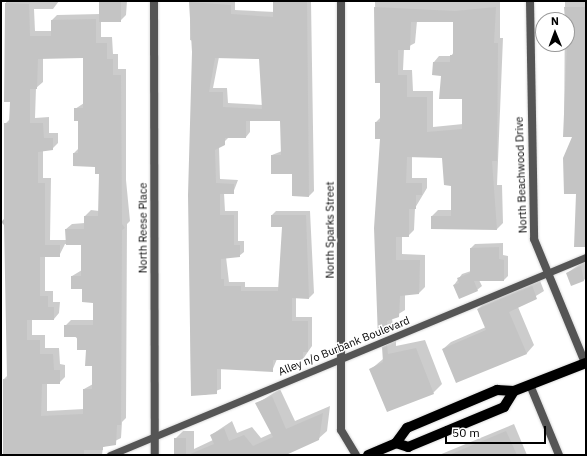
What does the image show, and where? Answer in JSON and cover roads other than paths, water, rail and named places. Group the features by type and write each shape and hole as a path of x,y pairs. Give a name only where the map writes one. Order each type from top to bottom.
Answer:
{"main road":[{"path":"368,455 396,443 406,428 497,390 514,391 586,363"},
{"path":"396,443 408,447 504,407 514,391"}],"street":[{"name":"North Reese Place","path":"154,1 155,455"},
{"name":"North Sparks Street","path":"341,1 341,430 356,455"},
{"name":"North Beachwood Drive","path":"530,1 532,218 534,239 547,274 586,363"},
{"path":"530,385 559,455"}],"lane":[{"name":"Alley n/o Burbank Boulevard","path":"110,455 586,257"}]}
